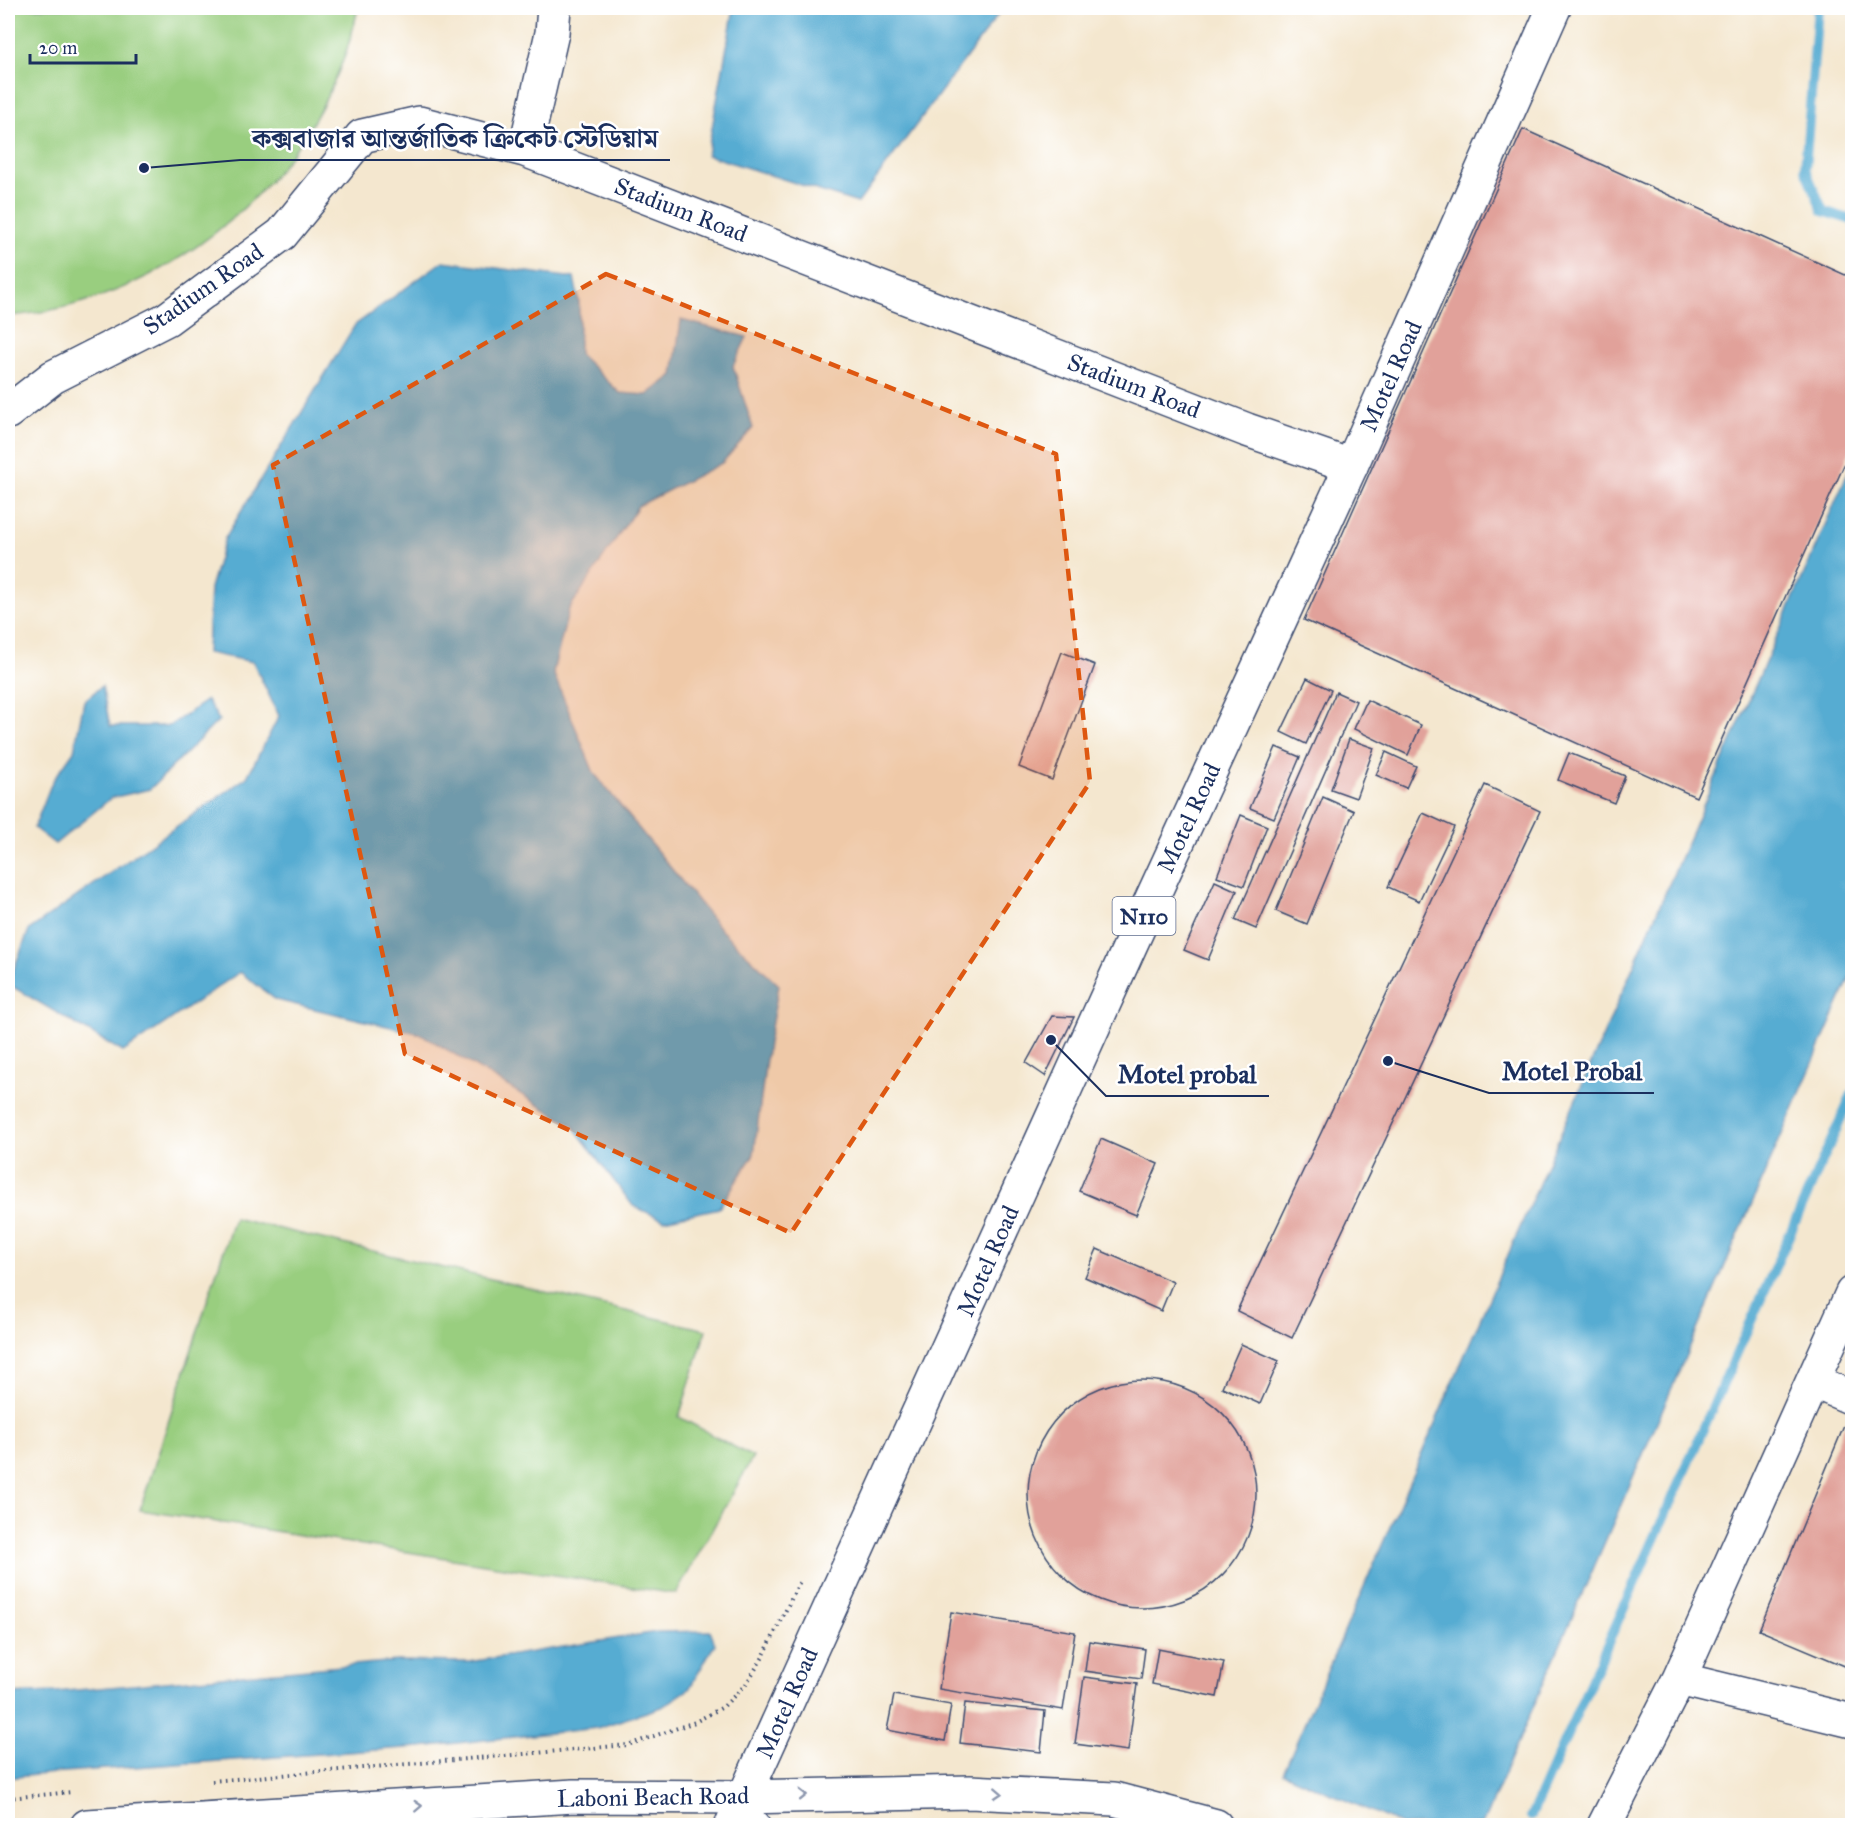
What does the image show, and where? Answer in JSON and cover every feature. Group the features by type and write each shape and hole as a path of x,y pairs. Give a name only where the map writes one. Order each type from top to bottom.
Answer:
{"main road":[{"path":"525,150 552,33 554,8"},
{"name":"Motel Road","path":"736,1818 1130,946 1351,466 1554,8"},
{"name":"Stadium Road","path":"8,412 53,377 167,319 282,234 362,136 419,123 525,150 1247,430 1351,466"},
{"path":"1604,1826 1679,1679 1852,1293"},
{"path":"1813,1381 1852,1398"},
{"path":"1679,1679 1852,1722"},
{"name":"Laboni Beach Road","path":"87,1826 574,1797 736,1818 970,1792 1114,1799 1216,1826"}],"path":[{"path":"210,1781 628,1745 695,1722 723,1707 746,1684 764,1657 800,1581"},
{"path":"8,1798 79,1792"}],"highlighted area":[{"path":"606,274 1056,454 1090,782 791,1233 405,1054 273,465"}],"green space":[{"path":"8,8 358,8 340,67 313,123 276,173 232,218 183,256 128,286 69,306 8,316"},
{"path":"234,1218 706,1330 679,1417 753,1457 676,1594 140,1510"}],"water":[{"path":"734,8 1003,8 858,203 707,155"},
{"path":"443,261 574,278 579,302 579,354 620,393 647,395 673,375 681,320 747,337 733,366 753,428 722,463 638,506 569,609 553,672 594,773 722,931 779,985 768,1043 754,1154 719,1208 664,1220 633,1206 572,1125 421,1034 276,1000 240,972 123,1052 8,984 29,930 247,777 279,716 253,662 207,653 210,588 225,538 355,325"},
{"path":"1852,463 1852,973 1482,1825 1403,1825 1283,1773"},
{"path":"102,686 110,726 169,726 207,700 219,720 150,789 111,798 55,844 34,828 52,782 74,751 84,701"},
{"path":"710,1631 715,1644 689,1689 662,1707 597,1728 420,1747 8,1778 8,1694 55,1692 397,1661 469,1662 657,1632"}],"building":[{"path":"1523,129 1852,278 1852,447 1696,797 1304,620"},
{"path":"1062,652 1095,665 1052,780 1019,767"},
{"path":"1307,678 1331,690 1306,744 1281,732"},
{"path":"1336,692 1356,701 1256,929 1235,920"},
{"path":"1367,700 1421,725 1408,755 1354,729"},
{"path":"1349,739 1374,748 1356,798 1331,789"},
{"path":"1276,747 1300,757 1274,818 1250,808"},
{"path":"1386,752 1416,766 1406,788 1376,775"},
{"path":"1569,753 1625,776 1614,803 1558,780"},
{"path":"1485,785 1540,811 1292,1338 1237,1311"},
{"path":"1323,797 1354,811 1307,924 1276,911"},
{"path":"1423,813 1454,827 1419,901 1388,887"},
{"path":"1241,815 1267,826 1244,886 1217,876"},
{"path":"1215,881 1237,891 1208,960 1184,950"},
{"path":"1052,1016 1074,1017 1045,1076 1026,1063"},
{"path":"1101,1139 1158,1164 1136,1215 1079,1191"},
{"path":"1097,1249 1173,1282 1161,1311 1085,1277"},
{"path":"1241,1344 1279,1361 1260,1404 1222,1387"},
{"path":"1131,1380 1153,1380 1186,1388 1206,1399 1223,1413 1237,1430 1248,1450 1256,1483 1254,1516 1248,1538 1237,1558 1223,1575 1206,1589 1186,1600 1153,1608 1131,1608 1098,1600 1088,1595 1069,1582 1054,1567 1036,1538 1028,1505 1028,1483 1036,1450 1041,1440 1054,1421 1069,1406 1098,1388"},
{"path":"1844,1426 1852,1429 1852,1669 1759,1630"},
{"path":"951,1612 1075,1632 1063,1710 939,1689"},
{"path":"1089,1641 1145,1649 1141,1679 1085,1671"},
{"path":"1158,1649 1224,1662 1217,1697 1152,1684"},
{"path":"1084,1677 1137,1684 1128,1751 1075,1744"},
{"path":"894,1695 951,1705 945,1741 887,1730"},
{"path":"965,1703 1045,1711 1041,1752 960,1743"}],"waterway":[{"path":"1818,8 1805,169 1823,211 1852,220"},
{"path":"1531,1816 1852,1094"}],"place":[{"name":"কক্সবাজার আন্তর্জাতিক ক্রিকেট স্টেডিয়াম","path":"144,168"},
{"name":"Motel probal","path":"1051,1040"},
{"name":"Motel Probal","path":"1388,1061"}]}
